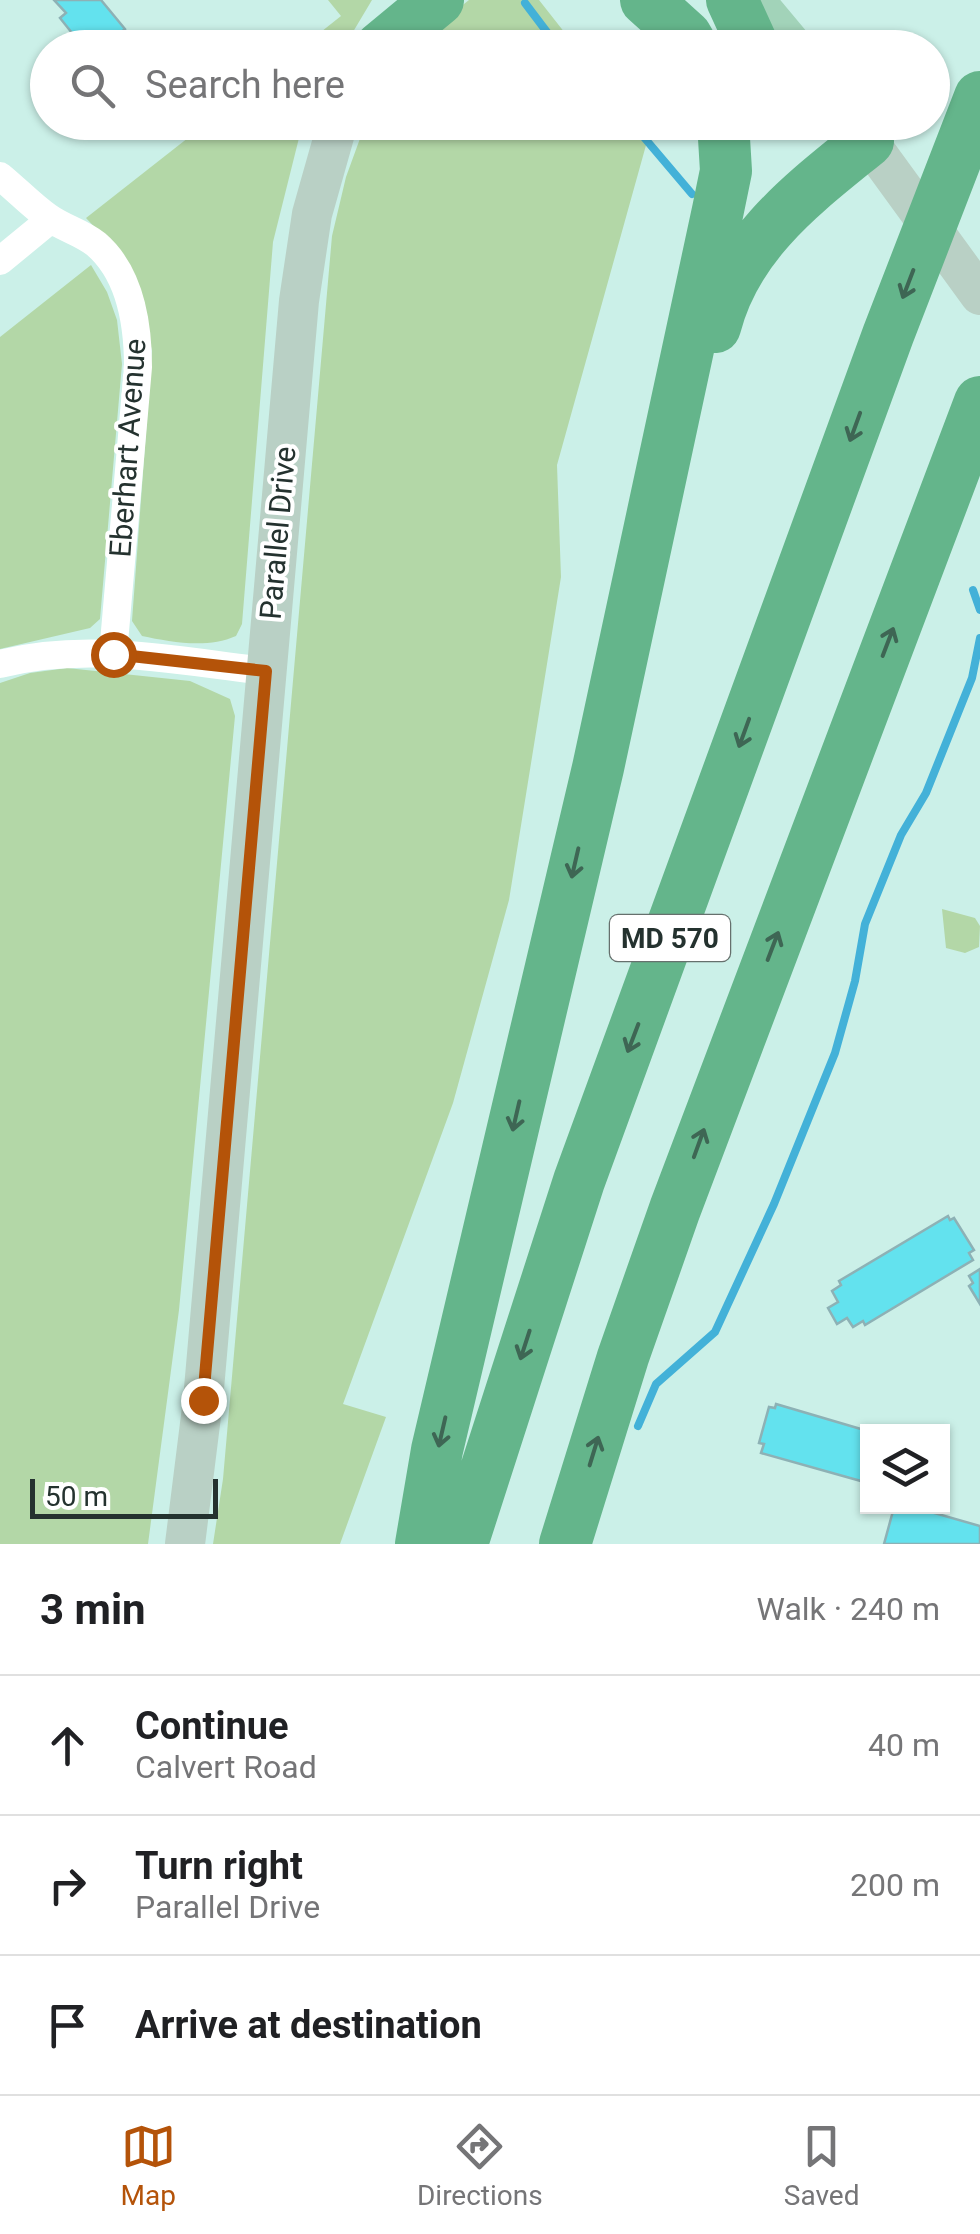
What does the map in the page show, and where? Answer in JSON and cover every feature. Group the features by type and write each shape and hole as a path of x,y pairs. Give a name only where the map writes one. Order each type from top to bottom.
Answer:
{"highway":[{"path":"400,30 438,0"},
{"path":"646,0 679,30"},
{"path":"732,0 746,30"},
{"name":"MD 570","path":"462,1544 579,1181 888,335 974,112"},
{"path":"421,1544 442,1432 598,768 726,171 723,140"},
{"path":"598,768 761,140"},
{"path":"722,300 752,248 774,220 853,140"},
{"name":"MD 570","path":"565,1544 622,1357 674,1209 972,422"}],"main road":[{"path":"752,0 776,30"}],"street":[{"path":"388,30 406,0"},
{"name":"Parallel Drive","path":"185,1544 203,1400 299,302 312,214 333,140"},
{"path":"867,140 980,295"},
{"name":"Eberhart Avenue","path":"0,176 50,219 98,246 114,264 138,337 113,654"},
{"path":"0,261 50,219"},
{"path":"0,664 63,652 266,671"}],"green space":[{"path":"328,0 372,0 354,30 323,30 341,16"},
{"path":"469,0 539,0 563,30 432,30"},
{"path":"185,140 298,140 273,242 242,624 236,636 225,640 189,643 142,636 132,621 152,351 139,293 115,249 86,218"},
{"path":"359,140 647,140 557,465 561,577 509,900 453,1103 343,1404 386,1417 340,1544 213,1544 223,1479 332,236"},
{"path":"91,265 117,320 122,364 100,619 90,628 0,649 0,337"},
{"path":"67,668 190,681 230,699 235,716 179,1310 148,1544 0,1544 0,683 30,673"},
{"path":"942,909 975,918 980,926 979,947 965,953 946,948"}],"building":[{"path":"54,0 101,0 125,29 70,30 60,18 66,13"},
{"path":"948,1216 950,1220 954,1218 974,1250 969,1253 973,1260 865,1325 863,1321 853,1327 847,1318 837,1324 828,1308 838,1302 832,1291 841,1285 839,1281"},
{"path":"980,1269 980,1304 969,1286 973,1283 969,1276"},
{"path":"776,1404 860,1429 860,1481 761,1453 764,1444 759,1443 769,1407 775,1408"},
{"path":"892,1514 938,1514 980,1526 980,1544 884,1544"}],"waterway":[{"path":"525,3 545,30"},
{"path":"646,140 692,194"},
{"path":"973,590 980,610"},
{"path":"638,1426 656,1384 715,1332 774,1204 835,1053 855,981 865,924 901,835 926,793 972,678 980,638"}],"route":[{"path":"113,654 266,671 203,1400"}]}
